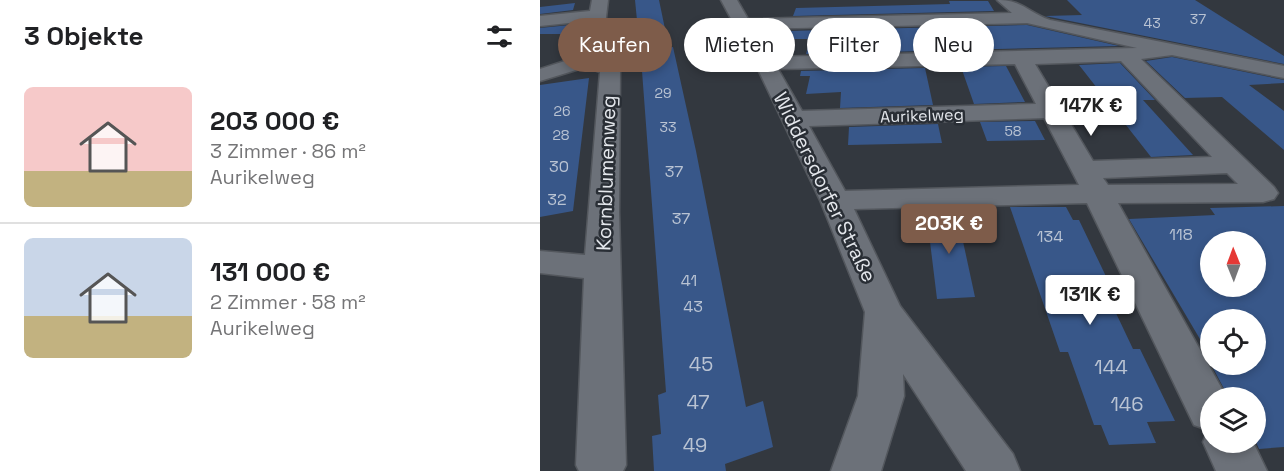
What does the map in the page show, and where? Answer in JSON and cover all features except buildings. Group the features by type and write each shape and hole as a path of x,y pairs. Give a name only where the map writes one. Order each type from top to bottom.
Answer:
{"street":[{"path":"1005,0 1028,18"},
{"path":"540,21 599,7"},
{"path":"735,12 1028,18 1284,72"},
{"path":"795,62 1126,55 1174,49"},
{"path":"1126,55 1235,164 1274,192"},
{"path":"1022,58 1092,182 1200,392"},
{"path":"1233,61 1276,92"},
{"path":"540,75 558,69"},
{"name":"Kornblumenweg","path":"602,268 610,72"},
{"name":"Widdersdorfer Straße","path":"770,72 835,200 884,312 995,471"},
{"name":"Aurikelweg","path":"793,119 1052,111"},
{"path":"835,200 1092,182 1235,164"},
{"path":"1092,182 1274,192"},
{"path":"540,262 602,268 601,465"},
{"name":"Widdersdorfer Straße","path":"856,471 880,396 884,312"},
{"path":"1233,453 1242,471"}]}
